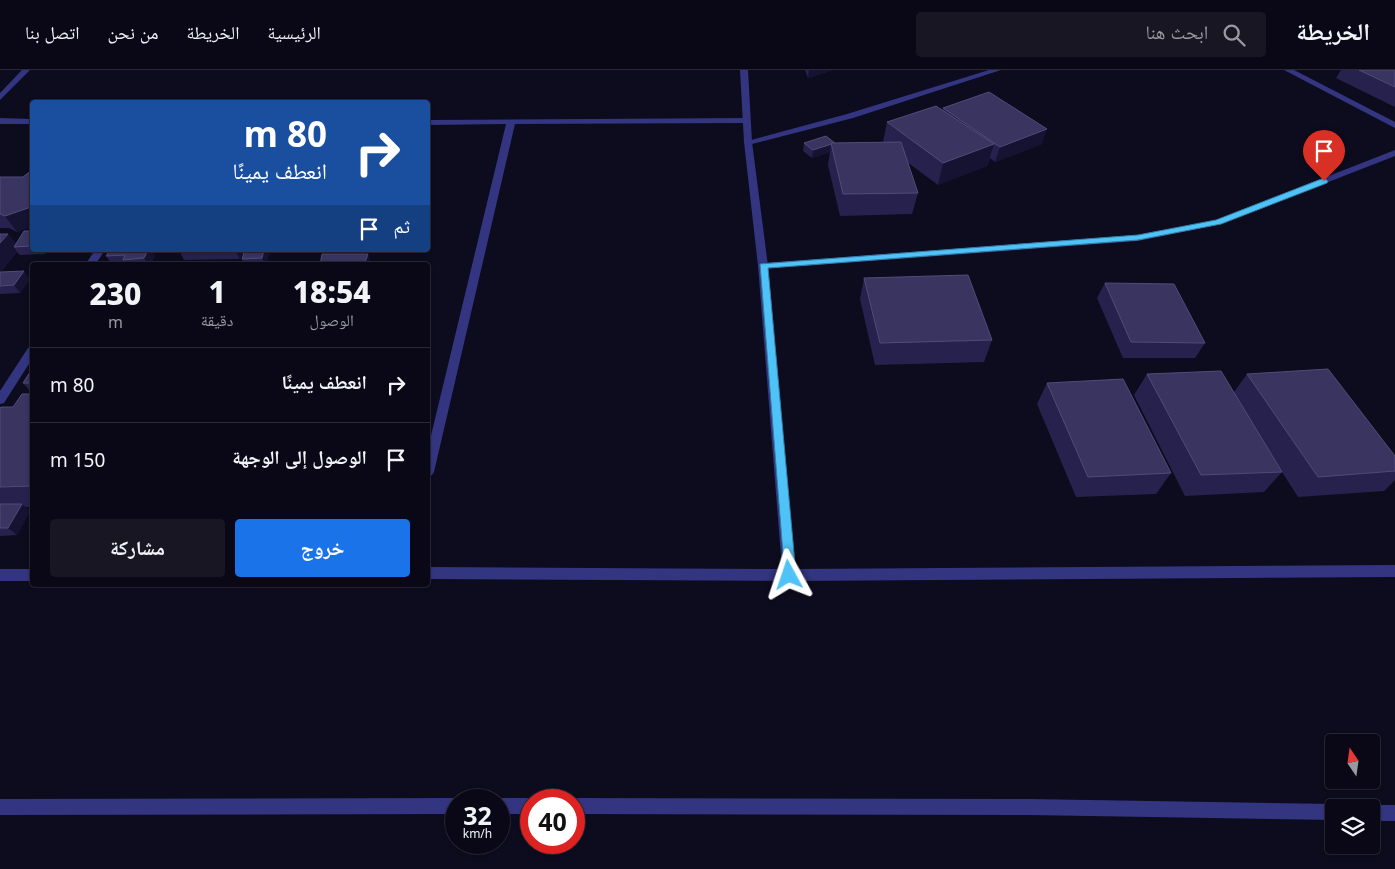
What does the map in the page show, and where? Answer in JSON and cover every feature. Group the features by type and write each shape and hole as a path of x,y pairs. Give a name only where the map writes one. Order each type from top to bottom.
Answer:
{"street":[{"path":"0,98 26,70"},
{"path":"744,70 748,142 764,266 789,575"},
{"path":"748,142 850,116 998,70"},
{"path":"1288,70 1395,125"},
{"path":"430,122 746,120"},
{"path":"0,121 30,122"},
{"path":"430,464 511,122"},
{"path":"764,266 1138,238 1218,222 1395,153"},
{"path":"0,400 30,355"},
{"path":"430,573 789,575 1395,571"},
{"path":"0,575 30,575"},
{"path":"0,807 445,806"},
{"path":"585,806 1019,807 1325,812"},
{"path":"1380,813 1395,813"}],"building":[{"path":"1359,70 1395,70 1395,87"},
{"path":"989,92 1047,129 1000,147 943,108"},
{"path":"936,106 994,144 943,163 887,122"},
{"path":"826,136 835,143 813,150 804,143"},
{"path":"901,142 918,193 843,194 831,143"},
{"path":"30,172 30,207 5,216 0,214 0,177 23,177"},
{"path":"24,231 30,231 30,246 14,247"},
{"path":"0,234 8,234 0,243"},
{"path":"109,252 147,252 144,258 123,260 125,255 106,256"},
{"path":"244,252 264,252 262,258 242,259"},
{"path":"322,254 368,254 365,262 321,262"},
{"path":"24,271 14,285 0,286 0,272"},
{"path":"968,275 992,340 880,343 864,278"},
{"path":"1105,283 1174,284 1205,343 1131,342"},
{"path":"1328,369 1395,456 1395,471 1318,477 1247,374"},
{"path":"1221,371 1282,472 1201,475 1147,374"},
{"path":"30,372 30,383 23,383"},
{"path":"1123,379 1171,473 1088,477 1047,383"},
{"path":"22,394 30,394 30,486 0,487 0,408 13,407"},
{"path":"0,504 22,504 8,528 0,528"}],"route":[{"path":"789,575 764,266 1138,238 1218,222 1324,181"}]}
